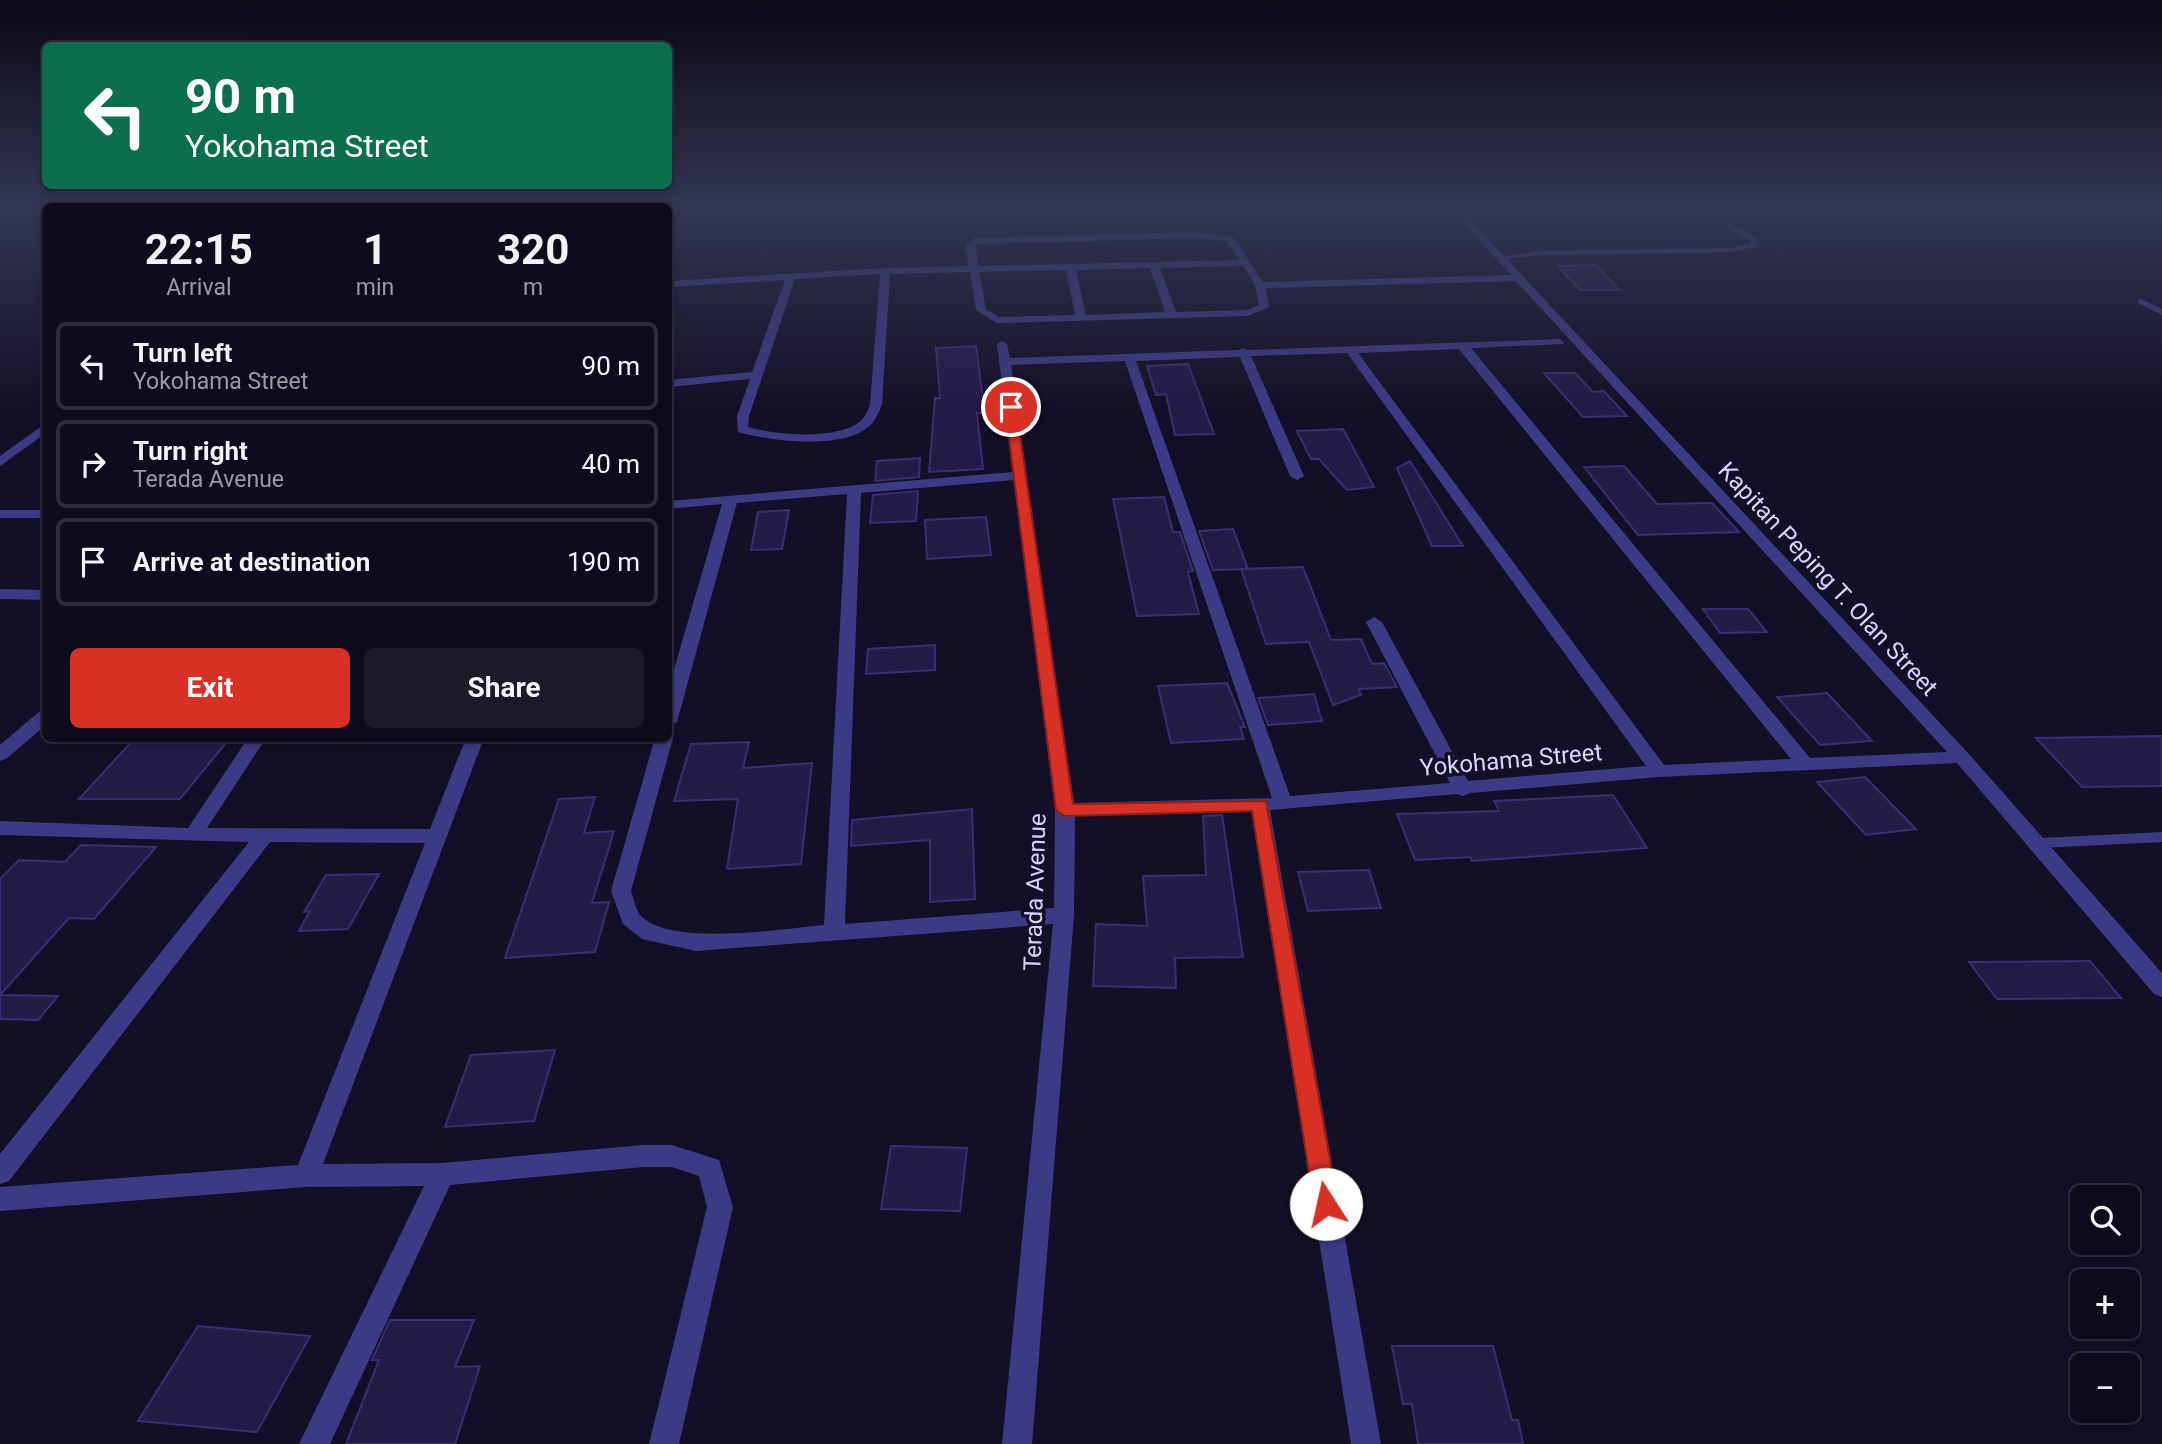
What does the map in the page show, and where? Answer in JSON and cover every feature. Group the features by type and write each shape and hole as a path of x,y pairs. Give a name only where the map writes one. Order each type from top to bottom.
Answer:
{"street":[{"path":"672,287 803,275"},
{"path":"791,276 743,416 742,429 756,434 839,435 861,427 870,419 876,405 885,275"},
{"path":"975,275 981,310 987,317 1020,320 1257,311 1264,307 1261,285 1255,275"},
{"path":"1072,275 1081,318"},
{"path":"1158,275 1171,314"},
{"name":"Kapitan Peping T. Olan Street","path":"1516,275 1962,757 2040,843 2162,988"},
{"path":"1261,285 1518,278"},
{"path":"1366,1444 1272,804 1129,356 1559,342"},
{"path":"1461,344 1805,764"},
{"path":"1350,349 1659,771"},
{"path":"1242,351 1297,476"},
{"name":"Terada Avenue","path":"1017,1444 1064,915 1065,810 1003,353 1129,356"},
{"path":"672,384 758,375"},
{"path":"0,462 42,430"},
{"path":"672,505 730,502 1021,475"},
{"path":"834,931 854,490"},
{"path":"672,708 730,502"},
{"path":"0,514 42,513"},
{"path":"0,594 42,595"},
{"path":"1374,622 1463,790"},
{"path":"0,755 42,718"},
{"path":"193,835 254,742"},
{"path":"306,1175 473,742"},
{"path":"663,742 621,891 630,919 649,933 696,943 1064,915"},
{"name":"Yokohama Street","path":"1065,810 1272,804 1463,790 1659,771 1962,757"},
{"path":"0,828 193,835 437,836"},
{"path":"0,1173 265,835"},
{"path":"0,1199 306,1175 442,1174 643,1156 672,1156 710,1168 720,1207 664,1444"},
{"path":"314,1444 442,1174"}],"lane":[{"path":"2141,301 2162,312"},
{"path":"2040,843 2162,836"}],"building":[{"path":"1567,275 1606,275 1619,290 1580,290"},
{"path":"976,346 985,413 977,413 983,469 929,472 935,398 940,398 936,348"},
{"path":"1188,364 1214,434 1175,435 1166,394 1156,395 1147,366"},
{"path":"1544,373 1575,373 1593,392 1604,391 1627,416 1583,417"},
{"path":"1343,429 1374,487 1347,490 1319,459 1311,459 1297,431"},
{"path":"920,458 919,477 875,481 877,461"},
{"path":"1410,461 1463,546 1432,546 1397,468"},
{"path":"1624,466 1657,504 1712,503 1739,532 1638,535 1584,467"},
{"path":"918,491 916,521 870,523 873,495"},
{"path":"1164,497 1173,532 1180,532 1193,571 1188,572 1199,614 1137,616 1113,499"},
{"path":"789,510 782,549 751,550 758,512"},
{"path":"986,517 991,555 927,559 925,520"},
{"path":"1233,529 1248,569 1213,570 1199,531"},
{"path":"1303,567 1331,640 1361,639 1372,664 1384,663 1397,687 1359,689 1361,695 1333,705 1309,642 1266,644 1241,569"},
{"path":"1703,609 1748,609 1767,632 1720,633"},
{"path":"935,645 935,670 866,674 868,649"},
{"path":"1227,683 1245,727 1240,727 1244,739 1171,743 1158,686"},
{"path":"1827,693 1872,741 1820,745 1777,697"},
{"path":"1314,694 1322,721 1268,725 1258,698"},
{"path":"2162,736 2162,786 2082,787 2036,738"},
{"path":"131,742 227,742 180,799 79,799"},
{"path":"749,742 743,768 812,763 801,864 727,869 738,799 674,801 691,744"},
{"path":"1865,777 1916,829 1866,835 1817,782"},
{"path":"1613,795 1647,848 1472,861 1470,857 1415,860 1397,814 1499,811 1494,801"},
{"path":"595,797 584,833 614,831 592,903 609,902 595,952 505,958 559,799"},
{"path":"972,809 975,899 930,902 930,840 851,846 852,820"},
{"path":"1222,815 1243,957 1175,958 1176,988 1093,986 1096,924 1147,926 1143,876 1206,875 1203,816"},
{"path":"81,845 156,847 94,919 69,918 0,995 0,879 19,860 65,862"},
{"path":"1369,870 1381,908 1308,911 1298,872"},
{"path":"379,874 348,929 299,931 310,911 304,912 326,875"},
{"path":"2090,961 2121,998 1997,999 1969,962"},
{"path":"0,995 58,996 38,1020 0,1019"},
{"path":"555,1050 534,1121 445,1127 471,1055"},
{"path":"891,1146 967,1148 960,1211 881,1209"},
{"path":"390,1320 474,1320 455,1367 480,1366 455,1444 346,1444 379,1360 372,1360"},
{"path":"198,1326 310,1336 257,1432 138,1421"},
{"path":"1392,1346 1493,1346 1512,1420 1518,1420 1523,1444 1418,1444 1412,1404 1403,1404"}],"route":[{"path":"1011,407 1065,810 1260,805 1326,1204"}]}
